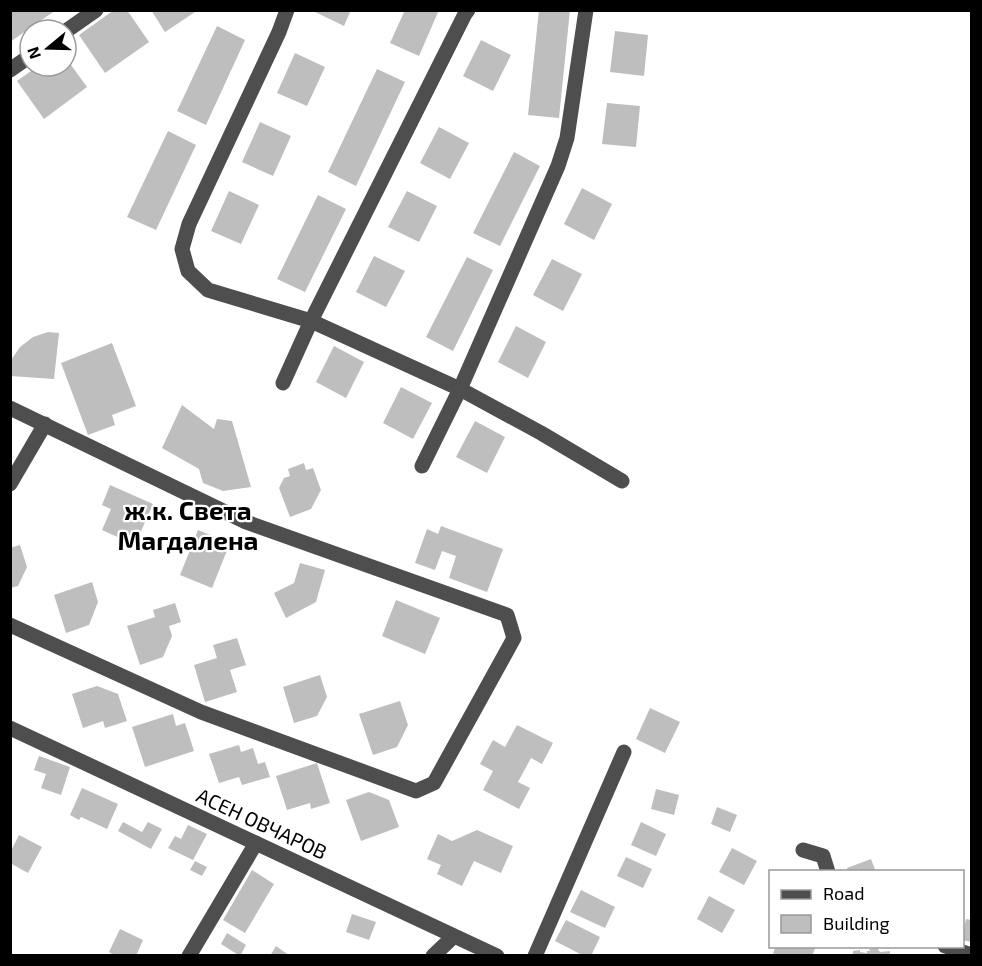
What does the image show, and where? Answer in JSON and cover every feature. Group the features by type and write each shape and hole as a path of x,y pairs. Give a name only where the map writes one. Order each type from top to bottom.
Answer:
{"street":[{"path":"78,23 96,10"},
{"path":"287,10 279,32 189,224 182,249 188,271 208,290 311,321 460,389 622,481"},
{"path":"284,383 311,321 468,10"},
{"path":"422,466 460,389 558,166 567,138 586,10"},
{"path":"10,408 246,522 507,615 514,638 434,783 416,791 201,712 10,625"},
{"path":"10,484 45,424"},
{"name":"АСЕН ОВЧАРОВ","path":"10,728 454,936 481,952 496,956"},
{"path":"535,956 624,752"},
{"path":"189,956 256,843"},
{"path":"803,850 823,856 827,870"},
{"path":"433,956 454,936"},
{"path":"951,948 972,955"}],"building":[{"path":"10,10 56,10 44,18 18,18 18,36 10,42"},
{"path":"114,10 127,10 149,42 105,73 79,35"},
{"path":"151,10 198,10 165,32"},
{"path":"311,10 351,10 344,26"},
{"path":"405,10 439,10 419,56 390,43"},
{"path":"539,10 570,10 559,118 528,115"},
{"path":"217,26 245,40 206,125 177,111"},
{"path":"615,31 648,35 644,76 610,72"},
{"path":"481,40 511,55 493,91 463,76"},
{"path":"295,53 325,67 307,106 277,93"},
{"path":"377,69 405,82 356,186 328,172"},
{"path":"78,75 87,87 44,119 17,81 21,78 78,78"},
{"path":"607,103 640,106 636,147 602,144"},
{"path":"260,122 291,136 273,176 242,162"},
{"path":"439,127 469,143 450,179 420,163"},
{"path":"168,131 196,145 156,230 127,217"},
{"path":"514,152 540,166 500,246 473,233"},
{"path":"582,188 612,204 594,240 564,224"},
{"path":"229,191 259,205 241,244 211,231"},
{"path":"407,191 437,206 419,242 388,227"},
{"path":"318,195 346,209 305,292 277,279"},
{"path":"374,256 405,271 386,307 356,292"},
{"path":"467,257 493,270 453,351 426,337"},
{"path":"552,259 582,274 563,311 533,295"},
{"path":"516,326 546,342 528,378 498,362"},
{"path":"48,332 59,333 54,379 10,376 11,360 20,347 33,337"},
{"path":"112,343 136,406 112,415 115,425 88,435 61,363"},
{"path":"334,346 364,362 346,398 316,382"},
{"path":"401,387 432,403 413,439 383,423"},
{"path":"182,405 214,429 217,419 232,421 251,487 223,491 203,483 199,469 162,448"},
{"path":"475,421 505,437 487,473 456,457"},
{"path":"304,463 306,470 313,468 321,490 311,509 290,517 279,488 284,478 290,476 288,469"},
{"path":"110,485 153,504 135,545 102,530 111,509 102,505"},
{"path":"441,526 503,549 487,592 449,578 456,556 442,551 435,570 415,563 427,529 438,534"},
{"path":"198,530 230,543 212,588 180,575"},
{"path":"20,545 27,567 18,586 10,588 10,548"},
{"path":"300,563 325,570 316,602 286,618 274,593 294,583"},
{"path":"92,582 98,602 89,625 66,633 54,595"},
{"path":"396,600 440,618 425,654 382,636"},
{"path":"175,603 181,622 169,626 172,636 163,657 140,665 127,626 155,617 153,610"},
{"path":"237,638 246,665 230,670 237,692 205,702 194,665 217,658 213,645"},
{"path":"320,675 327,697 317,716 294,723 283,687"},
{"path":"97,686 118,694 127,721 105,728 103,721 83,728 72,694"},
{"path":"400,701 408,725 397,747 373,755 359,714"},
{"path":"650,708 680,722 665,753 636,739"},
{"path":"173,714 176,726 185,723 194,751 145,767 132,727"},
{"path":"517,725 553,743 542,764 531,758 518,782 530,788 519,809 483,790 493,771 480,764 493,740 505,747"},
{"path":"239,745 241,752 253,748 258,764 265,762 270,777 242,785 239,777 219,783 209,754"},
{"path":"39,756 70,767 61,795 41,788 46,774 34,770"},
{"path":"317,763 330,803 311,809 310,803 287,810 276,776"},
{"path":"82,788 118,804 107,829 81,817 79,820 70,815"},
{"path":"656,789 679,795 674,815 651,809"},
{"path":"369,792 389,800 399,827 361,841 346,800"},
{"path":"717,807 737,815 730,832 711,824"},
{"path":"123,822 142,832 148,822 162,829 151,849 118,831"},
{"path":"641,822 666,834 656,856 631,845"},
{"path":"188,825 207,834 193,860 168,848 175,836 181,839"},
{"path":"477,830 513,846 501,873 474,861 462,886 437,874 441,865 427,859 438,834 452,841"},
{"path":"19,835 42,847 28,873 10,863 10,853"},
{"path":"732,848 757,861 744,885 719,872"},
{"path":"626,857 652,869 643,888 617,876"},
{"path":"871,859 875,870 848,870 847,868"},
{"path":"195,861 207,867 202,876 190,870"},
{"path":"252,870 274,884 245,933 223,920"},
{"path":"581,890 615,907 605,928 570,912"},
{"path":"709,896 735,910 722,933 697,919"},
{"path":"352,914 376,922 369,940 346,932"},
{"path":"966,919 972,920 972,942 964,940"},
{"path":"566,920 600,937 591,956 584,956 555,941"},
{"path":"120,929 143,940 136,956 115,956 109,952"},
{"path":"227,933 246,945 240,956 221,944"},
{"path":"276,946 290,956 270,956"},
{"path":"775,948 815,948 812,956 795,954 794,956 777,956 773,953"},
{"path":"877,948 880,952 890,951 890,956 853,956 853,951 860,950 860,952 867,953 869,949"}],"district":[{"name":"ж.к. Света Магдалена","path":"188,524"}]}
